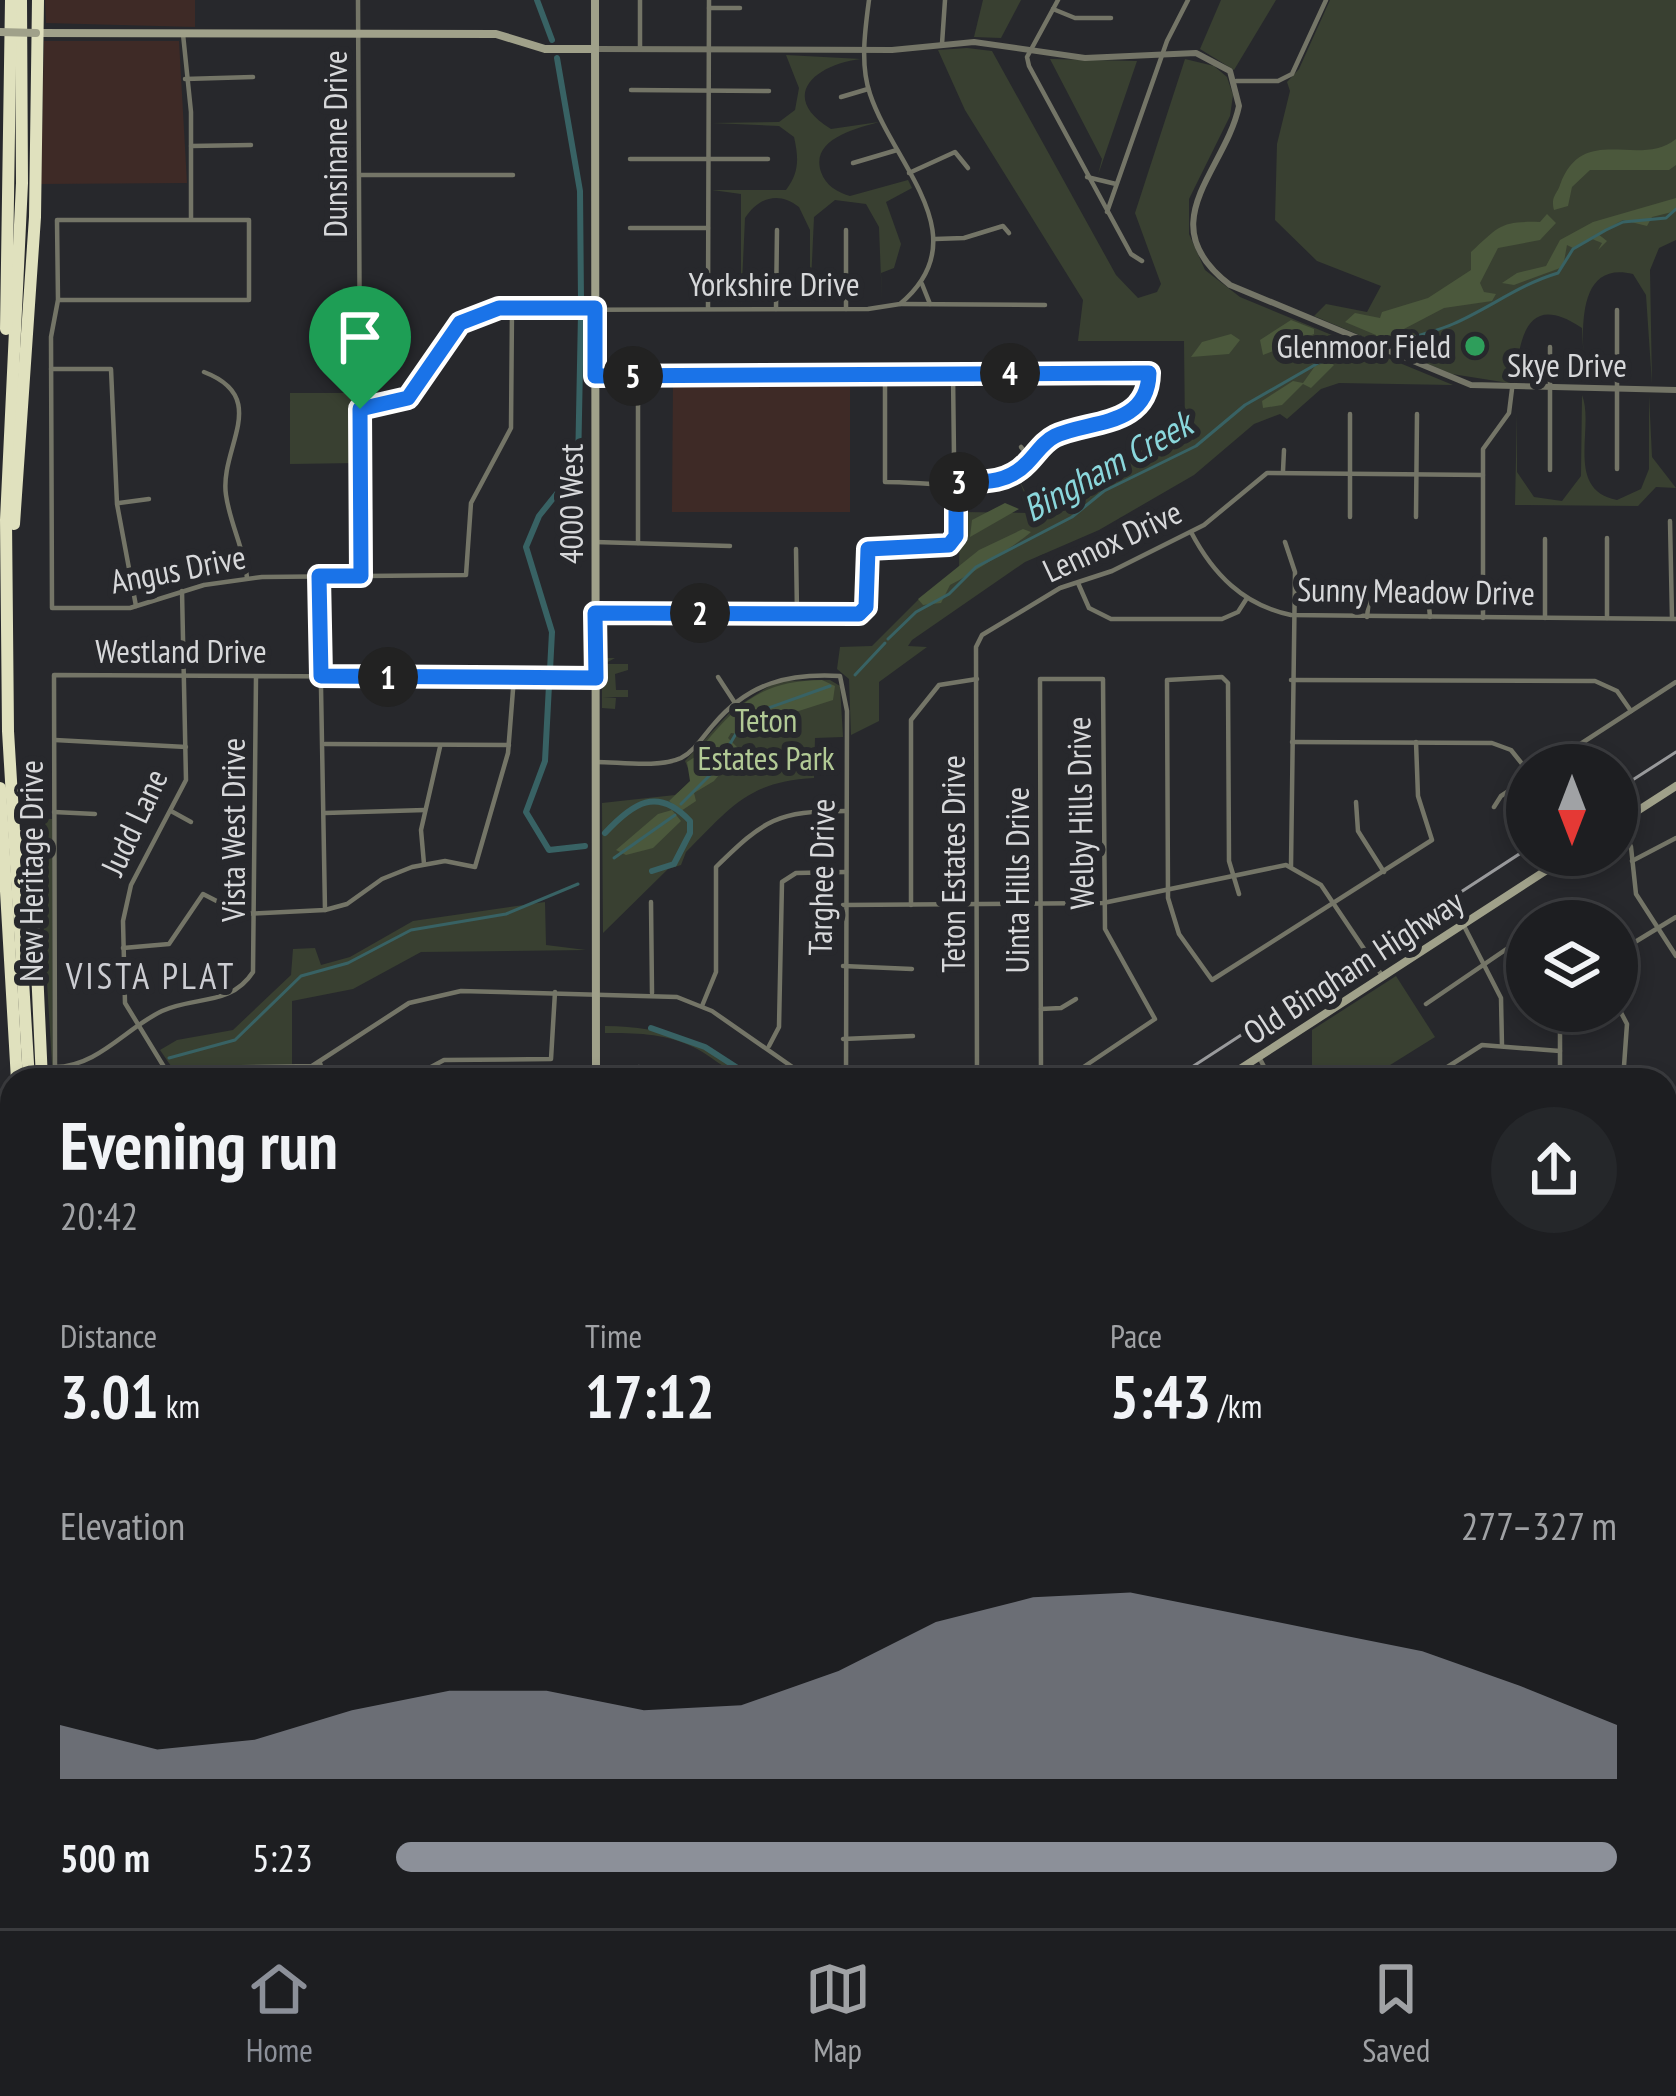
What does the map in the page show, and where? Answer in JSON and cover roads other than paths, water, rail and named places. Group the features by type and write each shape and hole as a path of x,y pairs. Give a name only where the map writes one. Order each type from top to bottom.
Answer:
{"highway":[{"path":"0,434 11,202 11,0"},
{"path":"21,0 22,183 8,424 7,608 8,731 28,1068"},
{"path":"7,608 34,236 38,0"},
{"path":"8,731 34,924 41,1068"},
{"path":"0,788 16,1068"},
{"path":"0,1625 0,1637"}],"main road":[{"name":"4000 West","path":"595,0 596,1068"},
{"path":"0,32 500,34 544,49 595,49"},
{"path":"1638,810 1676,786"},
{"name":"Old Bingham Highway","path":"1242,1068 1537,876"}],"street":[{"name":"Dunsinane Drive","path":"358,0 361,576"},
{"path":"640,0 640,49"},
{"path":"869,0 868,89 935,238 922,284 930,304"},
{"path":"942,44 945,0"},
{"path":"1058,0 1030,51 1029,66 1131,254 1142,261"},
{"path":"1108,212 1163,55 1188,0"},
{"path":"595,49 865,50 942,44 1096,58 1206,55 1226,66 1236,81 1278,81 1292,74 1326,0"},
{"path":"708,308 709,4 740,8"},
{"path":"1053,10 1075,18 1111,18"},
{"path":"183,34 191,220"},
{"path":"185,79 253,77"},
{"name":"Skye Drive","path":"1236,81 1237,116 1200,185 1194,212 1199,246 1213,271 1252,296 1442,375 1512,389 1676,390"},
{"path":"841,97 868,89"},
{"path":"631,90 769,91"},
{"path":"191,146 251,146"},
{"path":"853,163 897,150"},
{"path":"909,173 955,152 968,168"},
{"path":"630,159 768,159"},
{"path":"360,175 513,175"},
{"path":"1087,176 1119,184"},
{"path":"58,300 249,300 249,220 57,220 58,300 51,369 111,369 117,504 136,606"},
{"path":"935,238 964,238 1003,226 1009,233"},
{"path":"630,228 708,228"},
{"path":"776,309 777,230"},
{"path":"846,230 846,309"},
{"name":"Yorkshire Drive","path":"360,409 408,398 460,323 478,313 512,308 846,309 900,304 922,284"},
{"path":"900,304 1045,304"},
{"name":"Angus Drive","path":"51,369 52,608 136,606 182,590 247,578 468,572 471,503 511,428 512,308"},
{"path":"1617,310 1617,469"},
{"path":"1550,347 1550,470"},
{"path":"204,372 223,382 238,404 239,429 225,485 247,578"},
{"path":"595,376 885,374 1149,373 1147,390 1115,422 1061,434 1001,480 956,482 885,482 885,374"},
{"path":"595,613 863,611 871,548 945,547 953,542 953,374"},
{"path":"638,376 638,543"},
{"path":"1483,618 1484,445 1509,412 1512,389"},
{"path":"1350,414 1350,518"},
{"path":"1416,518 1417,414"},
{"path":"1484,425 1492,432"},
{"path":"1021,447 1031,459"},
{"path":"1284,450 1283,471 1483,475"},
{"name":"Lennox Drive","path":"976,647 989,628 1077,580 1112,571 1192,532 1253,481 1283,471"},
{"path":"117,504 149,499"},
{"path":"1670,521 1674,619"},
{"name":"Sunny Meadow Drive","path":"1192,532 1216,572 1247,598 1291,615 1674,619"},
{"path":"1545,538 1545,618"},
{"path":"1607,538 1607,618"},
{"path":"595,542 730,546"},
{"path":"1286,542 1295,567 1291,866"},
{"path":"796,549 797,613"},
{"path":"319,576 325,910"},
{"path":"1077,580 1089,608 1111,619 1222,619 1238,612 1247,598"},
{"path":"1366,617 1371,583"},
{"path":"1426,584 1430,617"},
{"name":"Judd Lane","path":"161,1068 136,1027 123,993 123,948 128,893 184,787 182,590"},
{"name":"Teton Estates Drive","path":"976,647 977,1068"},
{"name":"Westland Drive","path":"54,675 596,678"},
{"name":"New Heritage Drive","path":"54,675 56,1067"},
{"name":"Targhee Drive","path":"735,703 784,676 840,676 847,711 844,1068"},
{"name":"Vista West Drive","path":"56,1067 79,1065 170,1008 221,998 241,988 256,963 256,677"},
{"path":"123,948 153,948 178,937 202,894 236,912 325,910 347,904 391,874 424,864 455,862 473,867 481,856 509,745 514,677"},
{"path":"596,762 681,758 735,703 718,677"},
{"path":"1239,893 1233,874 1227,680 1173,677 1165,684 1167,892 1179,934 1212,980 1434,837 1418,796 1416,742"},
{"name":"Uinta Hills Drive","path":"1042,1068 1040,679 1103,679"},
{"name":"Welby Hills Drive","path":"1082,1068 1156,1019 1111,945 1103,903 1103,679"},
{"path":"911,905 911,720 939,685 976,680"},
{"path":"1291,680 1594,681 1617,691 1631,711"},
{"path":"1580,744 1676,682"},
{"path":"54,740 186,747"},
{"path":"1292,742 1498,744 1506,748"},
{"path":"325,744 509,745"},
{"path":"424,864 424,810 438,773 440,745"},
{"path":"1494,807 1506,797"},
{"path":"1356,802 1358,831 1384,872"},
{"path":"325,813 424,810"},
{"path":"171,811 190,822"},
{"path":"702,1006 716,971 716,867 755,828 777,815 846,811"},
{"path":"54,812 94,814"},
{"path":"1638,858 1676,838"},
{"path":"843,905 1103,903 1291,866 1318,880 1383,977"},
{"path":"768,1048 779,1027 782,883 796,872 846,872"},
{"path":"1634,876 1636,894 1676,956"},
{"path":"651,902 652,993"},
{"path":"1638,940 1676,917"},
{"path":"1463,924 1486,961 1503,1004 1502,1046"},
{"path":"1426,1004 1506,948"},
{"path":"843,966 912,969"},
{"path":"429,1068 444,1060 550,1060 555,1052 555,992"},
{"path":"288,1068 320,1064 399,1010 434,994 596,992 652,993 702,1006 795,1068"},
{"path":"1041,1009 1061,1008 1076,999"},
{"path":"1560,1032 1560,1068"},
{"path":"1624,1068 1626,1032"},
{"path":"843,1040 913,1036"},
{"path":"1445,1068 1477,1046 1560,1051"},
{"path":"1259,1057 1265,1068"},
{"path":"320,1064 321,1068"}],"waterway":[{"path":"537,0 552,40"},
{"path":"557,58 580,191 581,301"},
{"name":"Bingham Creek","path":"1399,345 1558,273 1573,249 1606,230 1623,222 1666,218 1676,209"},
{"path":"550,670 552,632 526,547 539,516 578,467 581,313"},
{"name":"Bingham Creek","path":"888,639 916,612 949,594 976,567 1072,517 1104,491 1196,446 1245,405 1320,362 1358,352"},
{"name":"Bingham Creek","path":"855,675 885,643"},
{"path":"549,685 545,761 526,812 549,850 585,846"},
{"name":"Bingham Creek","path":"681,804 714,771 737,732 757,712 830,686"},
{"name":"Bingham Creek","path":"605,833 646,803 678,810 690,821 690,833 674,864 652,871"},
{"name":"Bingham Creek","path":"614,858 675,815"},
{"name":"Bingham Creek","path":"169,1058 235,1040 301,976 348,963 411,930 506,914 578,884"},
{"path":"651,1028 705,1047 737,1068"}],"tram line":[{"path":"1638,776 1676,752"},
{"path":"1190,1068 1506,863"}],"place":[{"name":"Glenmoor Field","path":"1475,346"}],"district":[{"name":"VISTA PLAT","path":"151,976"}],"park label":[{"name":"Teton Estates Park","path":"766,739"}]}
